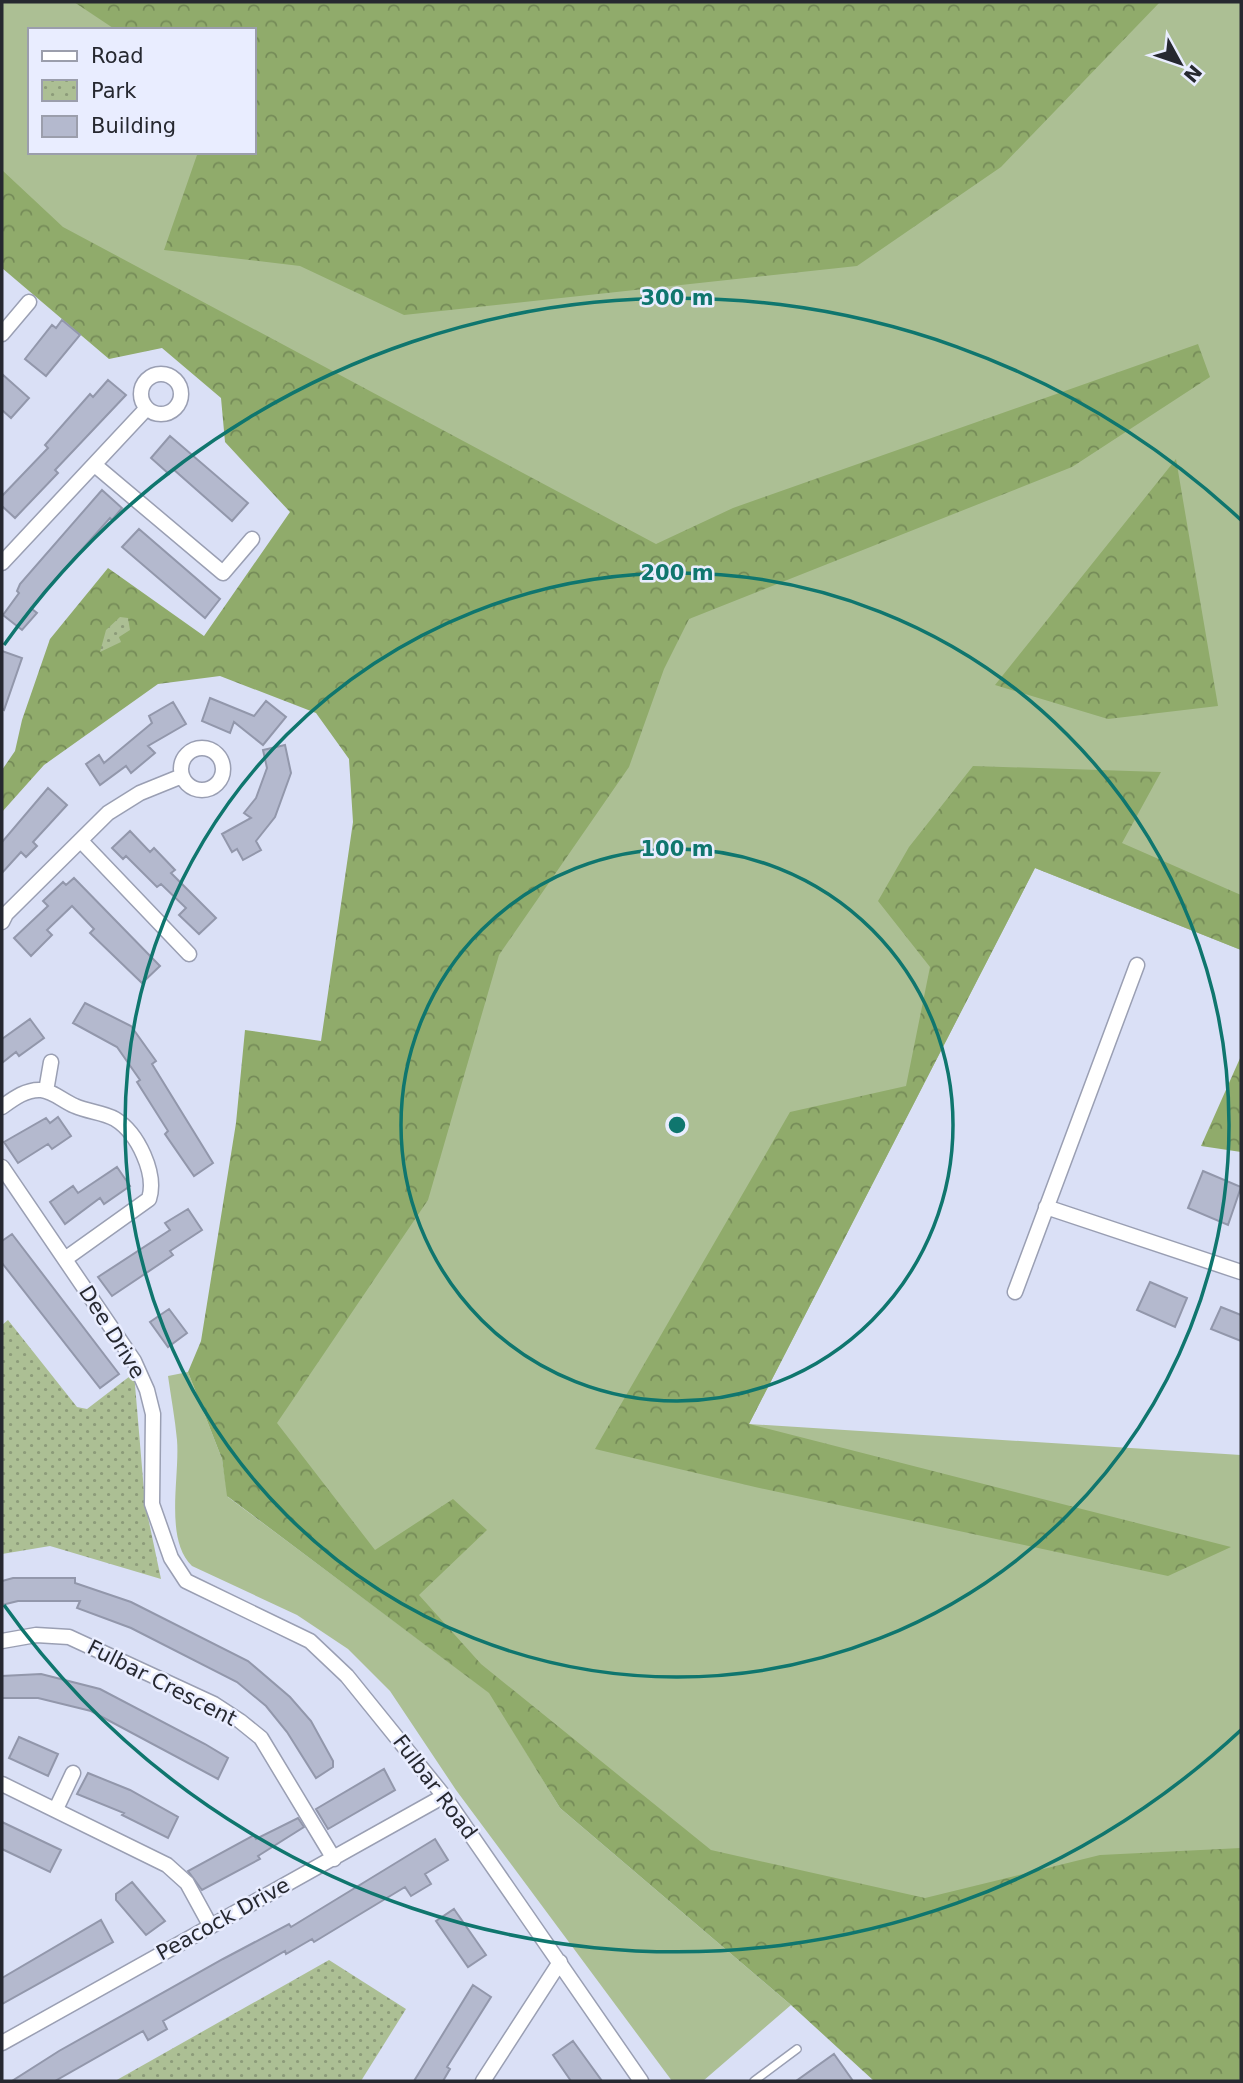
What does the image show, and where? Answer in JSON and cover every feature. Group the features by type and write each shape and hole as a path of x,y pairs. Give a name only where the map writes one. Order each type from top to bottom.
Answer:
{"street":[{"path":"2,334 29,302"},
{"path":"2,563 96,466 146,409"},
{"path":"96,466 223,573 252,539"},
{"path":"2,922 6,914 108,813 140,793 182,776"},
{"path":"81,841 189,954"},
{"path":"1015,1292 1137,965"},
{"path":"46,1091 51,1062"},
{"path":"2,1107 25,1093 46,1091 79,1108 115,1119 126,1127 142,1155 152,1181 149,1199 65,1259"},
{"name":"Dee Drive","path":"2,1167 134,1361 147,1390 153,1415 152,1504 171,1558"},
{"path":"1046,1207 1241,1272"},
{"name":"Fulbar Road","path":"171,1558 186,1581 310,1641 366,1697 444,1796 641,2081"},
{"name":"Fulbar Crescent","path":"2,1641 36,1635 69,1637 214,1704 240,1721 261,1738 334,1859"},
{"path":"56,1809 73,1773"},
{"path":"2,1784 178,1872 187,1882 210,1925"},
{"name":"Peacock Drive","path":"2,2043 444,1796"},
{"path":"483,2081 560,1962"}],"lane":[{"path":"754,2081 797,2049"}],"green space":[{"path":"2,2 1241,2 1241,950 1035,868 749,1424 1241,1455 1241,2069 887,2081 255,1446 562,675 2,206"},
{"path":"74,2 1160,2 1001,167 857,266 404,315 300,266 164,250 197,154 256,154 256,28 113,28"},
{"path":"2,170 63,227 656,544 733,508 1198,344 1210,377 1072,467 689,619 664,669 629,767 499,955 428,1200 277,1423 375,1550 453,1499 487,1530 419,1595 481,1664 711,1850 925,1898 1100,1855 1241,1848 1241,2081 874,2081 791,2005 560,1808 489,1693 227,1496 222,1459 188,1372 201,1341 236,1123 245,1030 321,1041 353,822 349,759 316,713 220,676 158,684 44,765 2,812 2,770 15,751 22,720 50,639 108,568 204,636 290,512 225,442 221,398 162,348 109,359 2,268"},
{"path":"1176,459 1218,706 1108,719 995,685"},
{"path":"120,617 128,618 130,630 119,637 121,642 100,652 106,630"},
{"path":"973,766 1161,772 1122,843 1241,895 1241,950 1035,868 749,1424 1231,1547 1168,1576 755,1487 595,1449 790,1112 906,1086 930,967 878,901 909,847"},
{"path":"1241,1056 1241,1152 1201,1146"},
{"path":"8,1320 77,1407 87,1409 134,1373 145,1503 161,1579 50,1546 2,1554 2,1325"},
{"path":"188,1372 222,1459 228,1497 490,1693 560,1808 791,2005 703,2081 672,2081 456,1790 390,1691 348,1649 297,1615 192,1566 183,1554 176,1524 177,1440 168,1376"},
{"path":"329,1960 406,2009 361,2081 115,2081"}],"building":[{"path":"62,320 80,335 46,376 25,359 52,325 56,328"},
{"path":"2,374 29,398 11,418 2,410"},
{"path":"108,380 126,395 55,470 58,473 15,518 2,506 2,496 48,448 45,445 90,394 93,397"},
{"path":"170,436 248,503 232,521 173,469 169,474 151,458"},
{"path":"102,490 122,508 43,593 32,609 37,613 22,630 3,615 19,593 17,591 20,584"},
{"path":"139,529 220,599 205,618 122,547"},
{"path":"2,651 22,658 4,710 2,709"},
{"path":"210,698 254,716 266,701 286,717 263,745 234,722 230,733 202,721"},
{"path":"173,702 186,724 148,746 155,753 131,773 126,766 100,785 86,764 99,755 104,763 152,723 149,716"},
{"path":"285,745 291,773 275,817 256,841 261,850 243,860 237,849 232,852 222,834 251,818 244,813 256,798 267,768 263,750"},
{"path":"48,788 67,805 33,842 37,846 26,857 21,852 2,873 2,842"},
{"path":"130,831 150,852 154,848 175,870 171,873 216,918 199,934 179,915 186,908 161,884 157,887 126,856 123,859 112,848"},
{"path":"74,878 160,966 142,983 90,933 94,929 72,906 47,930 52,935 31,956 14,938 48,906 43,901 63,882 66,885"},
{"path":"85,1003 131,1026 156,1061 152,1064 213,1163 194,1176 165,1134 168,1131 137,1082 140,1080 117,1047 73,1023"},
{"path":"30,1019 44,1038 19,1056 16,1052 2,1063 2,1039"},
{"path":"58,1117 71,1136 52,1149 48,1144 18,1163 4,1142 46,1118 50,1123"},
{"path":"117,1167 130,1186 104,1204 100,1198 65,1224 50,1202 73,1186 78,1193"},
{"path":"1203,1171 1241,1187 1228,1225 1188,1208"},
{"path":"188,1209 202,1230 170,1251 173,1255 112,1296 98,1277 170,1230 165,1223"},
{"path":"12,1234 119,1374 100,1388 2,1263 2,1241"},
{"path":"1150,1282 1187,1298 1175,1327 1137,1310"},
{"path":"1221,1307 1241,1315 1241,1341 1211,1329"},
{"path":"169,1309 187,1333 168,1347 150,1322"},
{"path":"13,1578 75,1578 75,1583 131,1602 248,1661 290,1697 311,1721 333,1761 333,1767 316,1778 287,1732 266,1706 237,1682 131,1628 77,1608 80,1601 18,1601 2,1605 2,1581"},
{"path":"41,1674 100,1689 205,1744 228,1758 218,1779 91,1711 38,1698 2,1698 2,1676"},
{"path":"19,1737 58,1754 48,1776 9,1758"},
{"path":"384,1769 395,1790 328,1829 316,1809"},
{"path":"88,1773 130,1790 178,1817 168,1838 122,1815 124,1813 77,1794"},
{"path":"298,1818 304,1827 258,1856 260,1859 202,1890 188,1871 254,1835 256,1839"},
{"path":"2,1822 61,1850 50,1872 2,1849"},
{"path":"435,1839 448,1860 425,1874 431,1884 411,1896 405,1887 314,1942 312,1939 286,1954 285,1951 163,2021 167,2029 148,2040 143,2031 55,2081 12,2081 59,2051 223,1959 289,1924 291,1927"},
{"path":"132,1882 165,1921 146,1935 116,1900 116,1894"},
{"path":"454,1909 486,1955 468,1967 436,1921"},
{"path":"101,1920 113,1942 2,2004 2,1978"},
{"path":"473,1985 491,1997 447,2067 450,2069 443,2081 414,2081"},
{"path":"573,2041 602,2081 571,2081 553,2055"},
{"path":"834,2054 853,2081 796,2081"}]}
